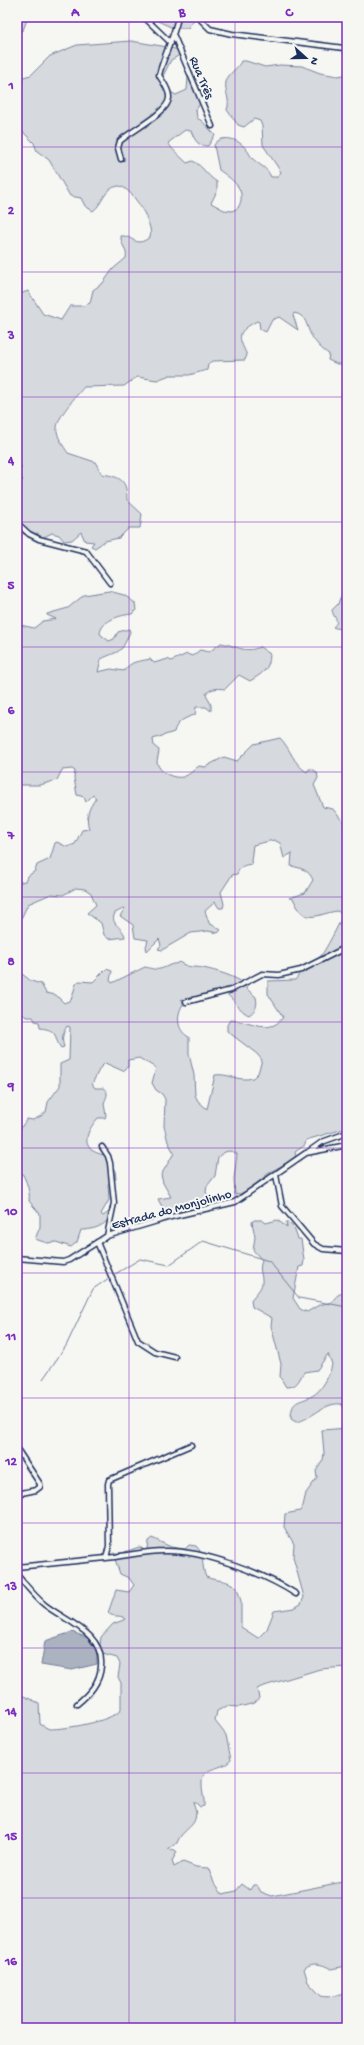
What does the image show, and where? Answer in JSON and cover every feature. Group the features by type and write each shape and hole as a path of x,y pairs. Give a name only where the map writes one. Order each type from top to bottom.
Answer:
{"street":[{"path":"144,17 171,43"},
{"path":"121,159 118,148 120,140 162,112 170,98 168,91 159,75 174,36 178,17"},
{"path":"198,17 210,29 217,31 344,48"},
{"name":"Rua Três","path":"174,36 212,126"},
{"path":"17,523 29,534 39,539 86,551 110,583"},
{"path":"186,1002 231,990 262,974 279,975 300,970 347,947"},
{"path":"306,1153 322,1142 347,1133"},
{"name":"Estrada do Monjolinho","path":"17,1258 63,1262 74,1258 107,1236 171,1217 235,1202 306,1153 347,1145"},
{"path":"102,1147 108,1156 110,1163 110,1182 114,1203 107,1236"},
{"path":"276,1175 282,1206 314,1244 323,1248 347,1251"},
{"path":"97,1242 138,1341 155,1352 175,1357"},
{"path":"106,1558 109,1549 109,1480 191,1446"},
{"path":"17,1448 40,1484 40,1487 36,1490 17,1494"},
{"path":"17,1567 163,1551 191,1554 260,1575 277,1582 296,1594"},
{"path":"17,1576 43,1604 94,1638 100,1648 102,1661 100,1676 90,1692 77,1704"}],"shaded area":[{"path":"17,17 28,17 23,30 17,32"},
{"path":"149,17 195,18 188,28 173,28"},
{"path":"131,41 168,47 185,52 171,60 162,78 172,93 176,95 187,90 188,77 199,84 205,95 196,110 197,118 202,121 215,135 208,146 204,146 197,142 191,131 185,130 168,143 187,163 193,161 217,182 217,191 211,203 224,210 232,211 238,208 241,202 241,196 238,186 219,170 214,145 221,139 234,140 243,145 253,159 267,171 271,177 278,177 281,172 263,145 262,126 260,121 254,119 244,127 238,125 227,110 228,102 226,82 241,61 246,61 265,67 280,65 302,66 320,73 338,76 343,75 347,77 347,364 337,364 328,360 329,354 314,340 304,318 294,313 293,315 298,330 279,317 272,320 266,332 260,329 259,322 257,321 242,331 240,338 247,355 245,360 212,361 208,364 207,370 189,375 170,375 157,380 137,377 124,386 84,387 68,406 58,423 57,431 62,445 68,453 95,462 102,474 122,481 126,488 127,500 142,514 140,528 129,528 119,538 105,541 95,548 91,546 94,542 85,541 81,532 72,540 64,541 59,535 52,533 38,540 38,533 26,535 17,531 17,484 23,480 17,473 18,469 22,468 19,464 17,464 17,292 20,294 28,291 43,314 61,320 70,306 83,306 90,303 93,290 103,283 113,269 126,258 126,252 121,236 141,242 150,237 151,232 146,216 141,207 123,187 113,187 93,211 85,206 81,198 70,196 49,160 37,151 34,143 17,126 17,100 23,77 31,75 50,56 77,45"},
{"path":"347,589 347,624 341,628 335,628 333,627 336,621 332,610 338,604 340,598"},
{"path":"109,591 124,595 135,603 136,610 132,614 112,619 101,629 100,634 109,641 114,639 118,632 129,629 130,632 120,650 101,659 98,672 111,669 124,671 133,663 150,659 154,663 168,659 171,661 187,654 192,656 200,650 209,652 221,643 249,650 260,647 270,654 267,668 250,681 239,675 225,689 214,689 208,692 206,694 211,705 211,711 206,707 196,707 195,715 182,720 175,728 174,732 153,739 154,746 159,750 157,762 158,766 164,772 171,776 183,777 199,766 205,767 224,757 237,761 254,744 280,738 302,769 307,772 309,769 312,769 317,772 318,778 314,785 323,807 333,809 347,827 347,1128 306,1140 305,1145 295,1152 296,1156 293,1159 269,1173 250,1189 241,1194 235,1195 234,1179 237,1154 229,1151 225,1152 218,1157 215,1176 207,1186 206,1192 209,1198 206,1211 187,1210 175,1216 161,1205 158,1199 171,1197 163,1183 161,1175 174,1153 168,1142 164,1126 165,1099 162,1094 156,1090 152,1083 156,1068 139,1058 128,1060 128,1067 123,1071 105,1063 100,1068 92,1084 95,1088 103,1088 107,1092 104,1104 106,1115 105,1118 98,1118 93,1124 89,1130 87,1141 88,1146 92,1150 105,1155 110,1166 115,1170 116,1179 108,1184 109,1200 101,1214 103,1216 112,1210 111,1215 101,1226 81,1230 77,1242 71,1247 56,1242 47,1243 35,1239 40,1227 40,1214 29,1201 29,1192 26,1182 17,1166 17,1131 27,1119 33,1120 46,1112 48,1102 60,1086 60,1064 69,1060 70,1027 67,1026 64,1031 64,1047 61,1048 55,1035 51,1031 40,1028 39,1022 35,1021 33,1017 26,1017 22,1012 17,1014 17,970 31,981 41,984 46,993 56,995 64,1003 71,1000 76,984 79,981 93,982 106,969 112,971 110,980 112,983 145,967 160,969 179,962 189,966 213,970 244,983 247,989 256,997 257,1000 256,1008 249,1015 222,992 216,991 209,993 193,1002 181,999 184,1003 181,1007 179,1022 182,1031 189,1037 189,1054 194,1075 195,1095 198,1101 207,1109 215,1075 225,1075 243,1079 253,1078 258,1073 262,1060 257,1054 227,1031 227,1025 230,1020 265,1027 278,1023 283,1017 268,994 268,981 295,980 303,968 320,957 336,930 343,914 337,911 317,916 307,916 302,913 297,907 293,898 289,898 305,893 313,880 304,870 291,866 292,853 284,858 280,843 274,840 253,845 252,864 243,866 239,869 237,874 232,875 221,892 224,904 223,908 219,908 215,902 205,911 209,923 221,930 218,933 208,931 191,933 162,950 158,949 161,945 159,939 147,951 146,947 148,940 135,938 133,925 120,916 125,908 115,913 114,920 124,933 125,937 109,939 104,935 101,923 87,913 96,905 91,893 85,889 76,888 63,895 51,894 28,904 17,927 17,883 25,881 28,876 35,871 37,865 50,859 55,843 57,842 67,847 75,844 82,830 89,829 87,820 88,812 96,798 93,795 86,802 84,797 77,795 74,778 75,771 72,769 62,770 57,780 40,785 17,785 17,627 20,625 34,628 43,621 56,619 47,614 68,608 84,595"},
{"path":"254,1220 262,1220 266,1223 277,1220 287,1227 286,1222 288,1222 294,1228 298,1239 301,1239 304,1260 303,1266 299,1267 293,1298 300,1309 307,1312 319,1305 332,1302 336,1296 340,1294 347,1294 347,1411 341,1404 335,1404 323,1408 302,1421 296,1422 291,1419 292,1408 294,1405 316,1394 327,1378 332,1364 328,1354 317,1370 304,1372 297,1383 290,1387 286,1387 280,1377 281,1364 271,1326 272,1318 252,1307 251,1300 262,1283 260,1267 262,1260 253,1250 255,1237 252,1222"},
{"path":"347,1428 347,1667 320,1669 261,1687 257,1689 259,1698 255,1703 239,1707 227,1706 217,1711 215,1721 226,1735 231,1760 210,1770 203,1776 202,1784 204,1806 200,1807 196,1803 193,1803 196,1817 194,1822 183,1833 177,1843 168,1849 175,1850 177,1852 172,1861 174,1867 183,1862 196,1867 208,1868 214,1882 223,1894 236,1891 242,1884 250,1890 253,1885 257,1885 261,1892 272,1896 347,1881 347,1960 341,1967 331,1969 314,1964 307,1966 304,1969 308,1982 321,1996 328,1997 347,1993 347,2028 17,2028 17,1693 39,1703 40,1724 49,1729 66,1728 87,1724 107,1718 121,1710 121,1683 118,1677 120,1664 117,1658 99,1653 101,1637 113,1624 126,1619 108,1613 116,1590 129,1592 134,1585 129,1578 120,1574 113,1553 122,1553 139,1547 143,1549 144,1553 147,1549 148,1541 152,1538 171,1547 185,1549 189,1545 196,1546 201,1553 206,1577 226,1581 237,1588 241,1601 241,1627 258,1638 267,1629 274,1611 294,1608 301,1604 304,1597 293,1557 294,1544 284,1527 285,1514 300,1511 303,1506 306,1493 317,1478 316,1471 323,1460 324,1453 322,1430"},
{"path":"72,1632 96,1641 97,1664 72,1670 41,1665 45,1641"}],"waterway":[{"path":"112,1276 140,1259 169,1265 203,1241 269,1261 299,1298 347,1307"},
{"path":"43,1379 66,1346 93,1289 109,1278"}]}
